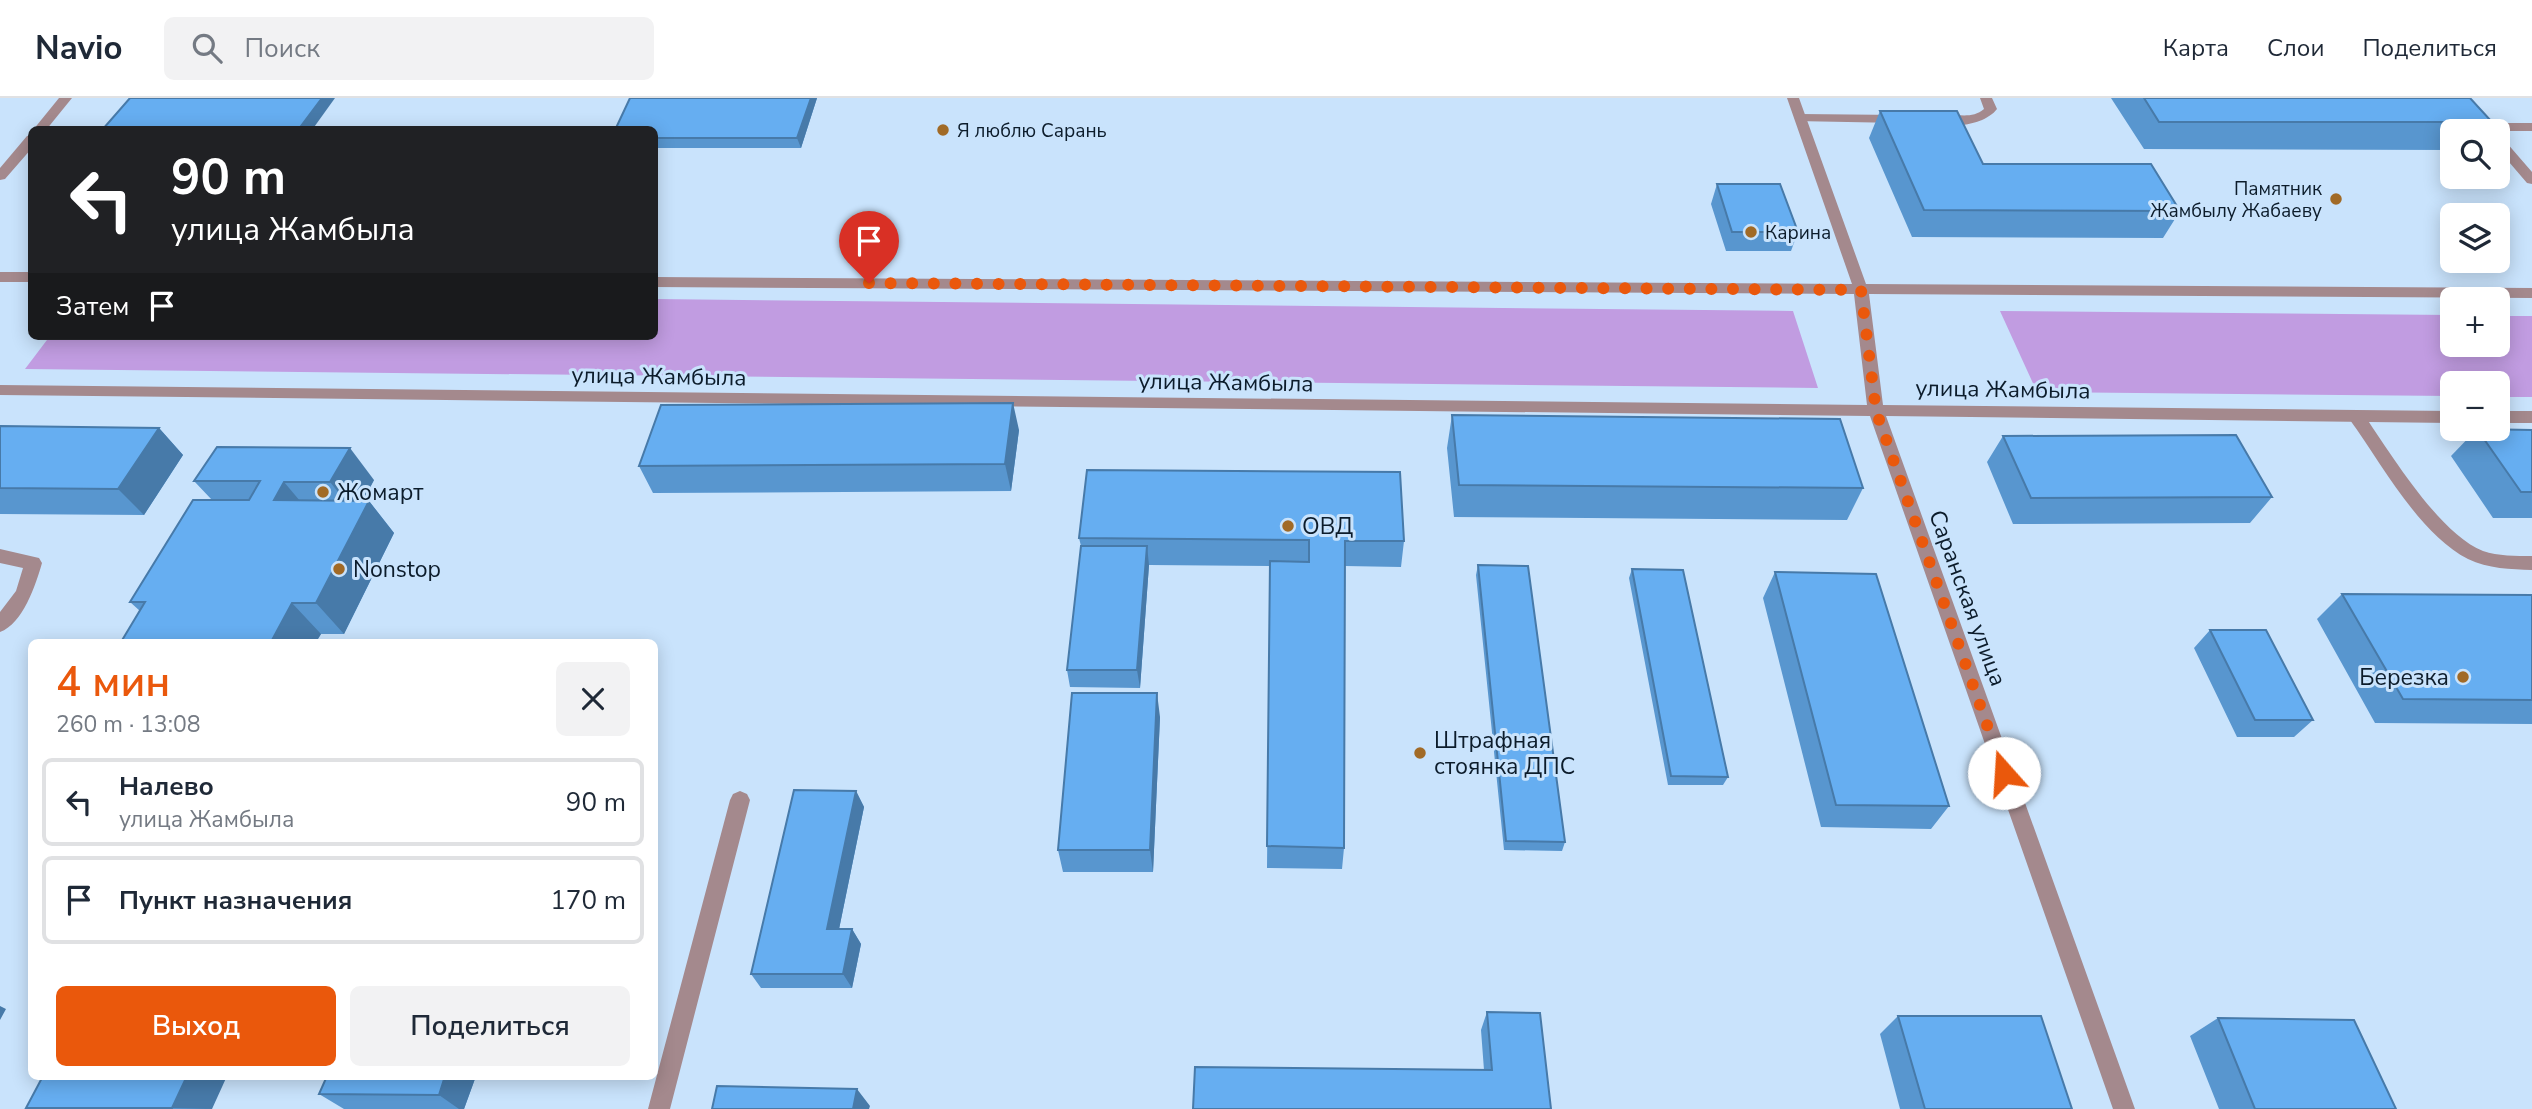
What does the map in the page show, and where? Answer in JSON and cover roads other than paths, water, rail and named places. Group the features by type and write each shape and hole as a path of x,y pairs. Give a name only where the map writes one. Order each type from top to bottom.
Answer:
{"street":[{"path":"42,126 66,98"},
{"name":"Саранская улица","path":"1793,98 1861,290 1876,411 2124,1109"},
{"path":"1800,118 1981,119 1988,116 1992,109 1986,98"},
{"path":"2532,127 2507,127 2498,133 2500,143 2532,180"},
{"path":"0,176 28,144"},
{"path":"0,277 28,277"},
{"path":"658,282 2532,293"},
{"name":"улица Жамбыла","path":"0,390 2440,416"},
{"path":"2356,416 2446,534 2474,554 2506,562 2532,563"},
{"path":"2510,417 2532,417"},
{"path":"0,556 33,564 24,594 0,625"},
{"path":"659,1109 740,800"}],"place":[{"name":"Я люблю Сарань","path":"943,130"},
{"name":"Памятник Жамбылу Жабаеву","path":"2336,199"},
{"name":"Карина","path":"1751,232"},
{"name":"Жомарт","path":"323,492"},
{"name":"ОВД","path":"1288,526"},
{"name":"Nonstop","path":"339,569"},
{"name":"Березка","path":"2463,677"},
{"name":"Штрафная стоянка ДПС","path":"1420,753"}]}
